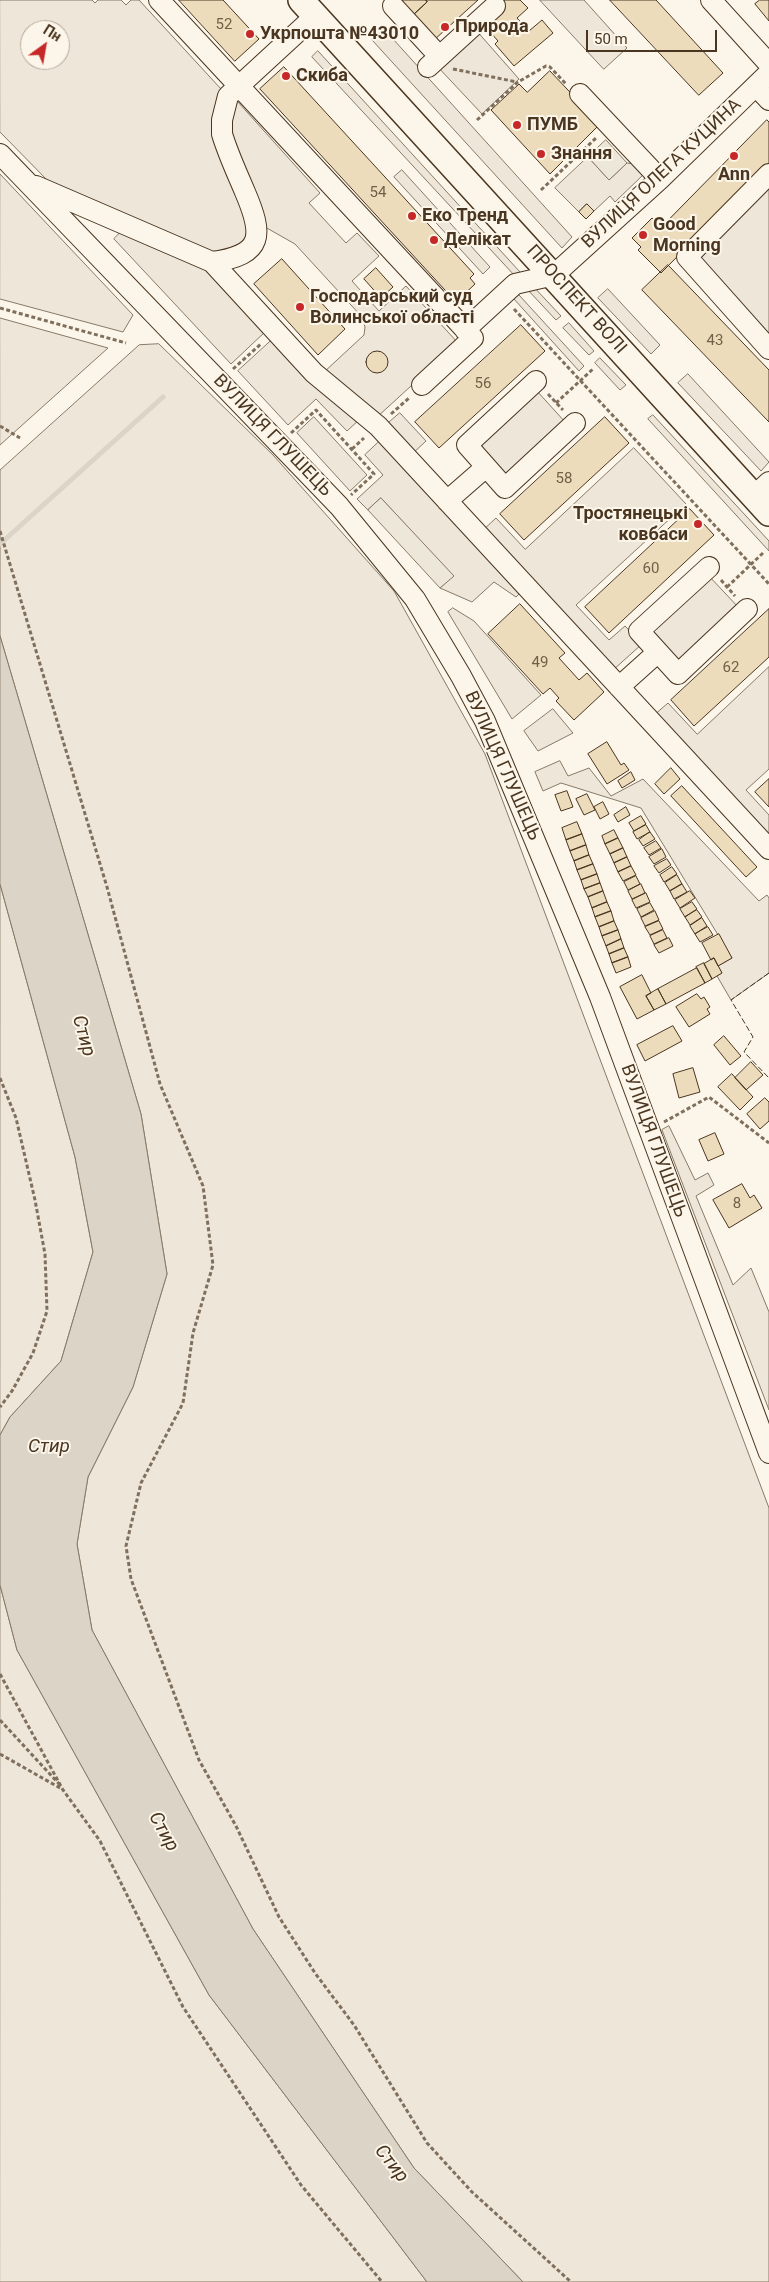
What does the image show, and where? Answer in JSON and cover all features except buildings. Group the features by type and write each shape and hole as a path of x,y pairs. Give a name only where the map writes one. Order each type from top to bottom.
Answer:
{"main road":[{"name":"ПРОСПЕКТ ВОЛІ","path":"308,8 554,275 764,497"}],"street":[{"path":"159,0 473,338 422,385"},
{"path":"711,0 769,64"},
{"path":"390,7 434,62 495,6"},
{"path":"212,262 236,257 244,253 256,239 258,230 254,214 222,134 222,120 228,96 308,8"},
{"name":"ВУЛИЦЯ ОЛЕГА КУЦИНА","path":"554,275 765,86"},
{"path":"580,94 660,179"},
{"name":"ВУЛИЦЯ ГЛУШЕЦЬ","path":"0,154 339,506 414,599 461,676 485,721 600,997 769,1453"},
{"path":"769,174 687,257 769,348"},
{"path":"28,182 212,262 314,373 378,426 769,849"},
{"path":"465,330 515,284 554,275"},
{"path":"536,381 467,446 505,488 575,423"},
{"path":"447,501 486,467"},
{"path":"709,567 639,632 678,674 747,609"},
{"path":"619,687 658,652"}],"path":[{"path":"434,62 490,78 518,82"},
{"path":"477,120 518,82 546,66 550,67 573,92 580,94"},
{"path":"541,190 610,126"},
{"path":"502,296 769,584"},
{"path":"0,308 126,343"},
{"path":"220,381 275,331"},
{"path":"556,403 594,369"},
{"path":"280,443 316,410 374,474 339,506"},
{"path":"0,426 20,438"},
{"path":"0,531 107,887 160,1084 203,1186 213,1265 193,1333 183,1403 142,1483 126,1546 131,1578 199,1760 236,1826 280,1917 315,1973 354,2025 427,2143 472,2192 571,2282"},
{"path":"727,587 764,553"},
{"path":"0,1078 16,1118 35,1200 45,1254 47,1311 33,1352 12,1391 0,1408"},
{"path":"649,1131 709,1097 769,1143"},
{"path":"0,1674 63,1790"},
{"path":"0,1720 63,1790 100,1841 183,2007 301,2185 382,2282"},
{"path":"0,1754 63,1790"}],"shaded area":[{"path":"0,0 92,0 95,3 98,0 121,0 126,5 131,0 139,0 221,89 214,119 247,216 248,236 239,246 213,253 50,183 0,132"},
{"path":"540,0 584,0 627,48 604,69"},
{"path":"384,29 572,237 562,248 372,40"},
{"path":"475,29 519,79 482,114 436,65"},
{"path":"318,51 520,272 515,276 312,57"},
{"path":"237,101 320,193 309,203 346,243 357,233 379,256 352,281 379,311 406,286 458,343 376,418 323,373 364,335 365,327 362,317 295,244 265,227 233,144 230,121"},
{"path":"606,140 627,163 609,180 588,157"},
{"path":"588,157 609,180 627,163 634,164 645,173 615,202 610,196 594,211 586,204 579,212 555,188"},
{"path":"402,170 490,267 483,274 394,177"},
{"path":"0,174 133,315 123,332 0,299"},
{"path":"769,180 769,338 694,254"},
{"path":"122,231 204,267 266,331 231,364 114,239"},
{"path":"531,284 561,316 556,320 526,288"},
{"path":"608,289 660,345 651,354 598,298"},
{"path":"519,295 584,366 579,371 514,299"},
{"path":"0,318 108,348 0,445"},
{"path":"569,323 594,351 589,355 563,328"},
{"path":"273,339 360,419 347,431 316,399 288,425 238,371"},
{"path":"159,344 273,455 394,591 485,754 769,1508 769,2282 523,2282 414,2168 253,1929 92,1630 77,1544 88,1477 133,1387 167,1274 141,1114 0,636 0,470 139,345"},
{"path":"600,358 626,385 620,390 595,363"},
{"path":"688,374 769,462 761,471 678,383"},
{"path":"536,390 566,423 506,479 475,446"},
{"path":"400,413 426,441 411,455 385,426"},
{"path":"653,415 769,541 769,551 648,419"},
{"path":"314,417 367,475 350,491 297,433"},
{"path":"381,440 522,591 516,597 494,582 472,602 440,588 453,576 381,498 368,510 357,499 383,475 365,455"},
{"path":"634,448 686,504 576,605 609,640 625,626 642,644 612,671 482,531 496,518 525,549"},
{"path":"381,498 454,576 440,588 368,510"},
{"path":"708,575 740,609 678,666 646,632"},
{"path":"453,608 474,621 541,695 512,719 448,612"},
{"path":"769,667 769,769 746,790 769,815 769,841 653,716 668,703 697,734"},
{"path":"553,709 573,733 538,751 524,731"},
{"path":"560,761 568,776 589,768 611,796 643,779 759,901 767,895 769,898 769,973 731,1000 717,976 722,973 718,966 732,958 641,808 561,783 543,791 535,772"},
{"path":"0,884 75,1157 93,1252 61,1361 10,1417 0,1435"},
{"path":"669,1126 695,1180 708,1173 714,1185 696,1196 733,1285 751,1268 769,1312 769,1410 662,1130"},
{"path":"0,1585 17,1650 209,1995 427,2282 0,2282"}],"water":[{"name":"Стир","path":"0,636 141,1114 167,1274 133,1387 88,1477 77,1544 92,1630 253,1929 414,2168 523,2282 427,2282 209,1995 17,1650 0,1585 0,1435 10,1417 61,1361 93,1252 75,1157 0,884"}],"waterway":[{"path":"0,544 163,397"}],"fence":[{"path":"769,973 731,1000 753,1037 744,1052 769,1078"}],"place":[{"name":"Природа","path":"445,27"},
{"name":"Укрпошта №43010","path":"250,34"},
{"name":"Скиба","path":"286,76"},
{"name":"ПУМБ","path":"517,125"},
{"name":"Знання","path":"541,154"},
{"name":"Ann","path":"734,156"},
{"name":"Еко Тренд","path":"412,216"},
{"name":"Good Morning","path":"643,235"},
{"name":"Делікат","path":"434,240"},
{"name":"Господарський суд Волинської області","path":"300,307"},
{"name":"Тростянецькі ковбаси","path":"698,524"}]}
